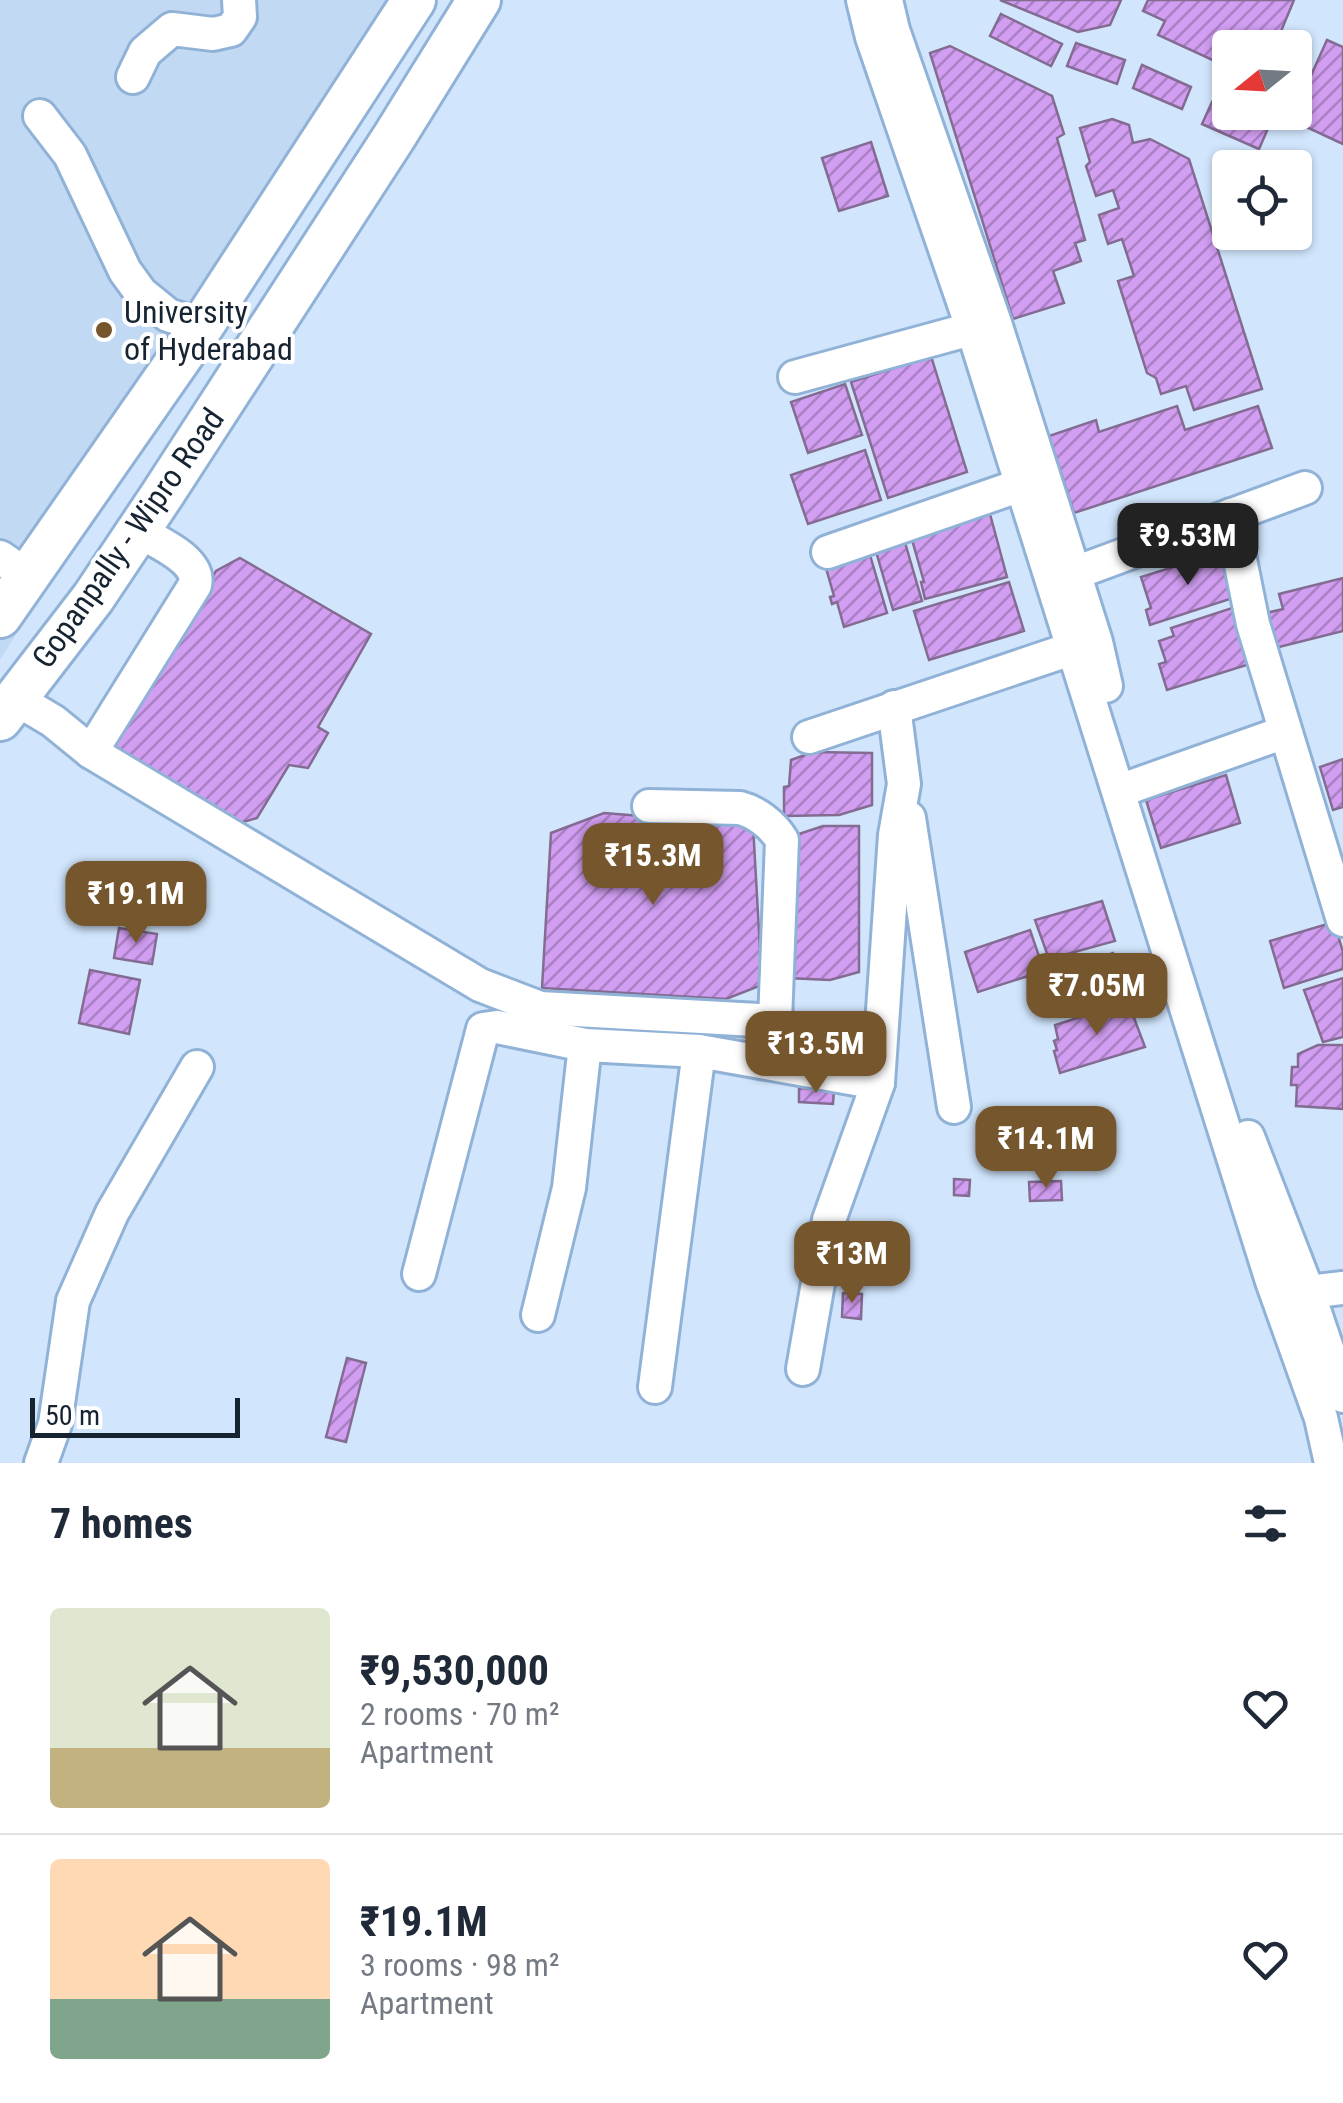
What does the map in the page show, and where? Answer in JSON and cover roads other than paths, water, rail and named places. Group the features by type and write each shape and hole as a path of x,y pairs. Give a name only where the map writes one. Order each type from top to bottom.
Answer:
{"main road":[{"path":"415,0 470,14"},
{"name":"Gopanpally - Wipro Road","path":"0,616 13,566 202,326 415,0"},
{"name":"Gopanpally - Wipro Road","path":"8,709 94,598 394,138 470,14"}],"street":[{"path":"133,77 145,52 172,29 213,34 231,30 240,17 239,0"},
{"path":"862,0 872,36 984,326 1021,485 1096,642 1123,789 1272,1280 1321,1418 1332,1463"},
{"path":"886,0 1063,578 1074,648 1198,1007 1308,1292 1343,1396"},
{"path":"40,116 70,155 124,271 140,294 168,314 202,326"},
{"path":"795,377 984,326"},
{"path":"828,552 1021,485"},
{"path":"1063,578 1305,488"},
{"path":"1231,516 1252,624 1343,920"},
{"path":"91,752 197,577 183,559 138,531"},
{"path":"809,737 1074,648"},
{"path":"894,707 954,1107"},
{"path":"8,709 53,721 91,752 480,985 540,1008 775,1021 782,840 750,810 649,806"},
{"path":"1123,789 1285,732"},
{"path":"803,1369 829,1220 878,1083 894,836 904,784"},
{"path":"419,1274 483,1029 497,1026 584,1044 698,1051 878,1083"},
{"path":"538,1316 569,1188 584,1044"},
{"path":"655,1387 698,1051"},
{"path":"40,1463 55,1424 73,1301 112,1213 197,1067"},
{"path":"1308,1292 1343,1288"}],"place":[{"name":"University of Hyderabad","path":"104,330"}]}
